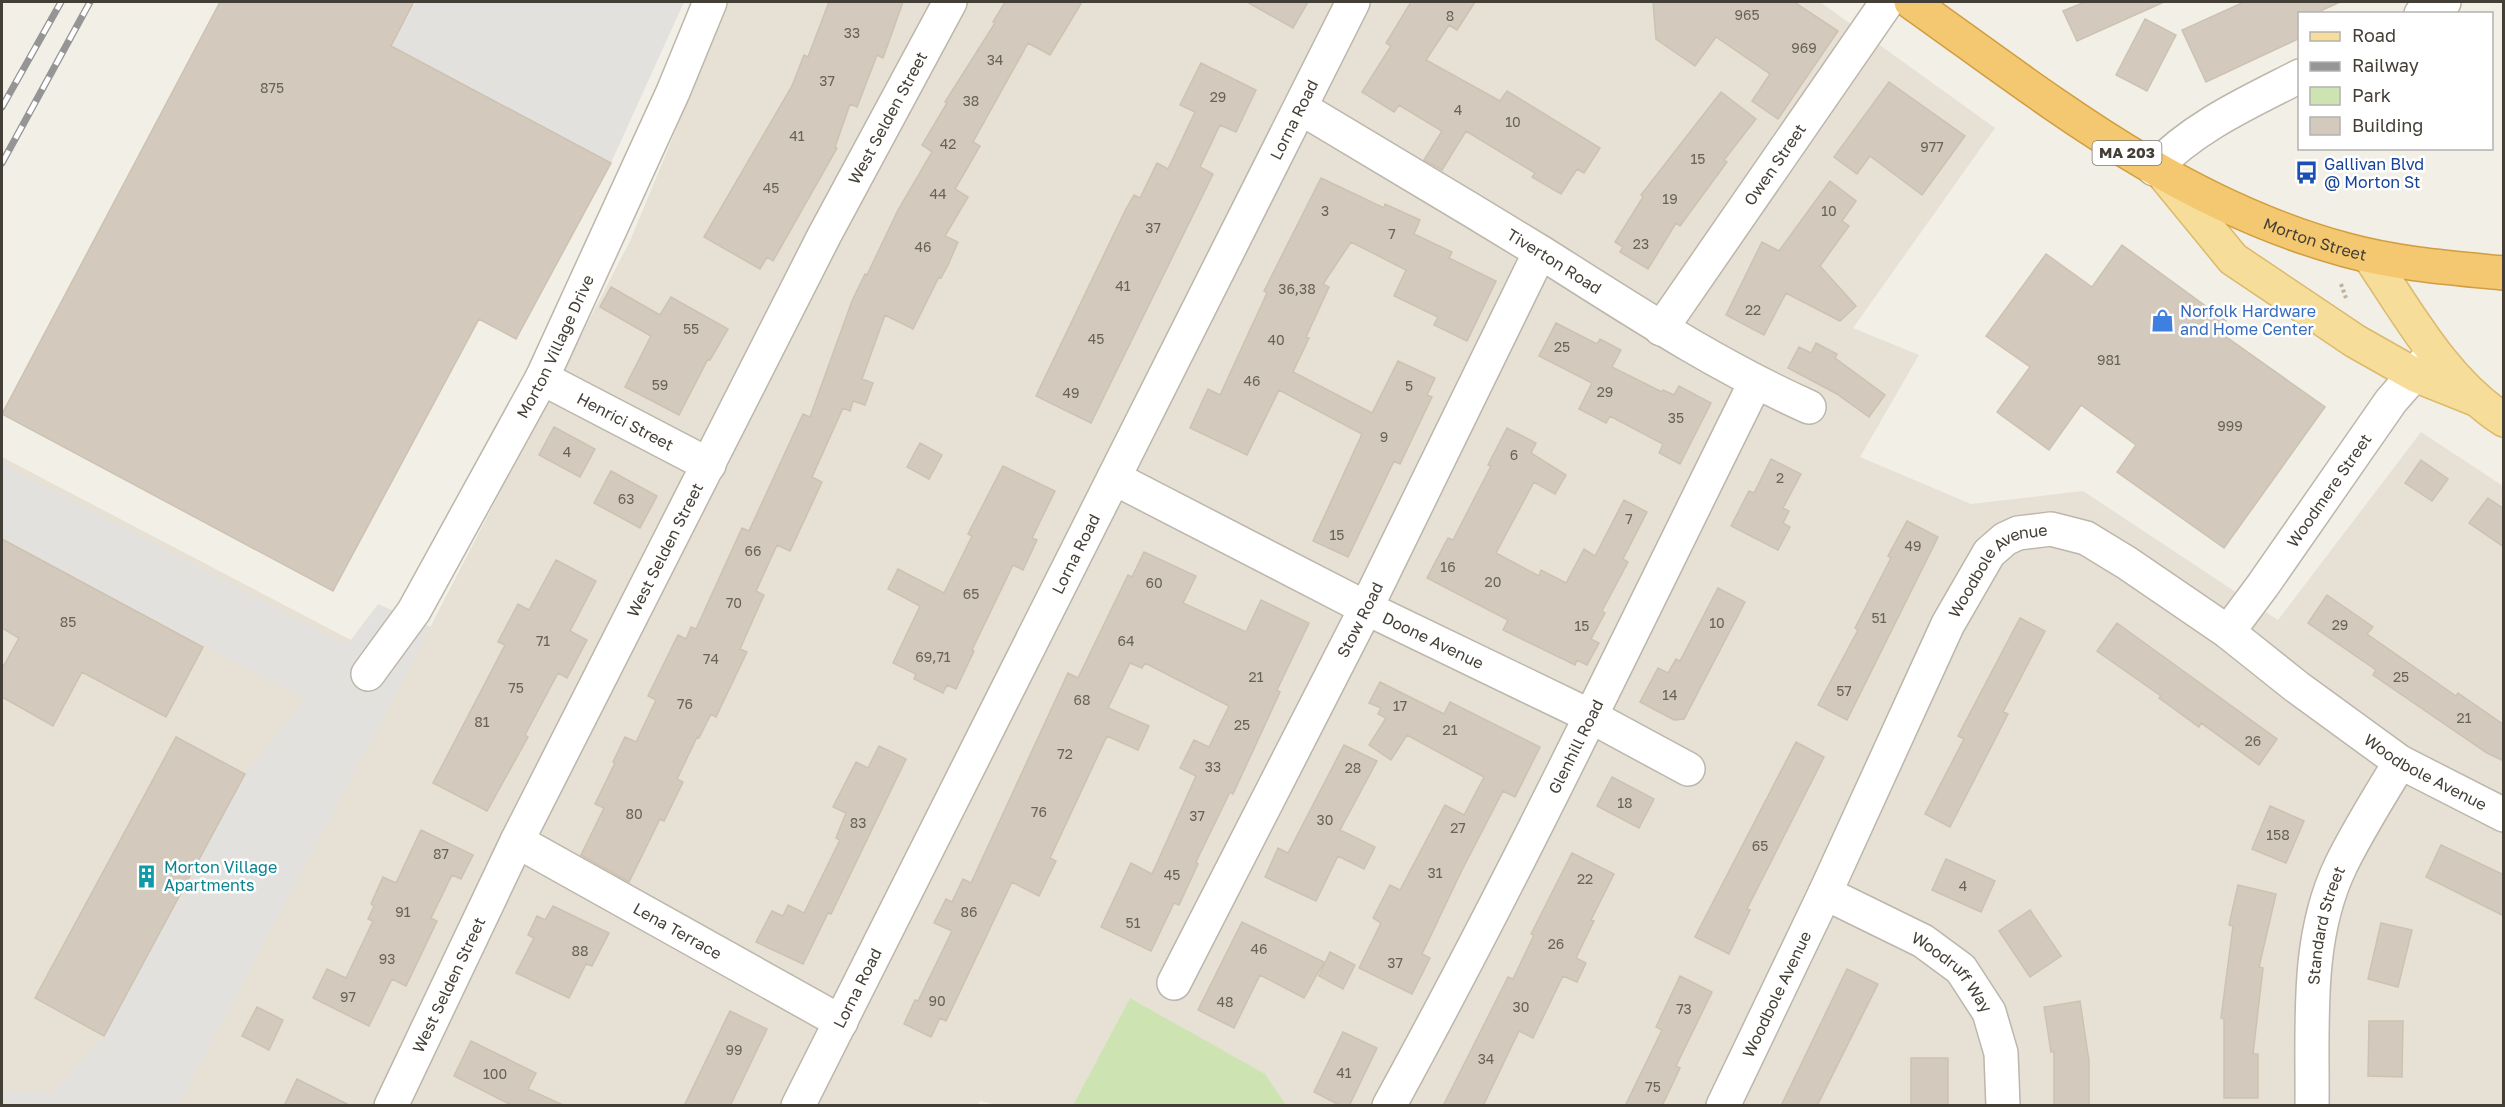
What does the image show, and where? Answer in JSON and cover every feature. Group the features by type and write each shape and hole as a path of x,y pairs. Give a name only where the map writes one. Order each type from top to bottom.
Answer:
{"highway":[{"name":"Morton Street","path":"1911,2 2062,109 2164,165 2222,205 2264,223 2369,256"},
{"name":"MA 203","path":"2369,256 2504,273"}],"main road":[{"name":"Morton Street","path":"2164,165 2233,259 2345,335 2425,363 2504,420"},
{"name":"Morton Street","path":"2369,256 2425,363"}],"street":[{"name":"Morton Village Drive","path":"368,674 414,610 542,378 673,92 710,2"},
{"name":"West Selden Street","path":"391,1106 516,841 824,236 951,2"},
{"name":"Lorna Road","path":"798,1106 1353,2"},
{"name":"Owen Street","path":"1661,329 1887,2"},
{"path":"2425,12 2444,2"},
{"path":"2164,165 2245,104 2298,77"},
{"name":"Tiverton Road","path":"1301,108 1540,252 1661,329 1755,383 1809,408"},
{"name":"Stow Road","path":"1174,983 1366,608 1540,252"},
{"name":"Woodmere Street","path":"2228,632 2391,401 2425,363"},
{"name":"Henrici Street","path":"542,378 709,465"},
{"name":"Glenhill Road","path":"1389,1106 1436,1019 1590,716 1755,383"},
{"name":"Doone Avenue","path":"1114,478 1366,608 1590,716 1688,769"},
{"name":"Woodbole Avenue","path":"1723,1106 1825,893 1948,624 1989,553 2005,539 2018,533 2051,529 2086,538 2228,632 2297,687 2400,762 2504,815"},
{"name":"Standard Street","path":"2312,1106 2314,970 2324,913 2340,867 2400,762"},
{"name":"Lena Terrace","path":"516,841 841,1022"},
{"name":"Woodruff Way","path":"1825,893 1923,941 1961,969 1989,1012 2001,1053 2003,1106"}],"shaded area":[{"path":"416,2 684,2 611,163 391,46"},
{"path":"729,2 1820,2 1995,128 1853,328 1919,355 1860,457 1971,504 2083,491 2278,620 2421,432 2503,486 2503,1105 1286,1105 1264,1074 1130,998 1073,1105 996,1105 980,1101 977,1106 2,1105 2,457 408,670 630,241"},
{"path":"2,464 347,645 378,604 431,627 178,1105 2,1105 2,1091 52,1093 104,1036 245,774 305,699 2,539"}],"green space":[{"path":"1130,998 1265,1074 1286,1105 1073,1105"}],"building":[{"path":"220,2 414,2 391,46 611,163 516,339 479,319 333,591 2,414"},
{"path":"829,2 903,2 883,58 877,55 857,107 850,104 835,147 837,148 773,261 767,257 760,269 704,237 792,86 804,55 808,57"},
{"path":"1005,2 1082,2 1050,55 1028,43 973,142 980,146 955,189 968,197 945,236 958,242 948,265 941,278 939,277 913,329 885,315 862,379 873,383 865,405 853,401 850,411 843,408 812,477 822,482 790,551 777,545 756,591 764,595 740,649 747,652 716,717 711,714 699,738 697,737 677,779 683,782 664,821 660,819 629,882 581,855 604,808 595,804 625,737 636,742 656,700 648,696 678,635 686,639 691,627 696,629 742,528 749,531 803,414 810,417 852,301 898,210 932,152 922,145 947,103 945,102 995,23 993,22"},
{"path":"1247,2 1308,2 1293,28"},
{"path":"1411,2 1475,2 1457,30 1449,25 1426,60 1500,101 1507,91 1600,148 1584,173 1577,169 1561,194 1532,177 1535,173 1466,131 1442,170 1424,160 1442,131 1399,105 1394,112 1362,92 1391,46 1386,43"},
{"path":"1653,2 1794,2 1838,31 1778,119 1752,101 1770,74 1716,37 1695,66 1656,39"},
{"path":"2085,2 2164,2 2077,41 2063,11"},
{"path":"2244,2 2340,2 2318,12 2298,12 2298,39 2206,82 2182,30"},
{"path":"2145,19 2176,35 2147,91 2116,75"},
{"path":"1201,63 1256,90 1236,132 1220,125 1200,167 1213,174 1091,423 1036,396 1134,195 1140,198 1157,163 1168,169 1195,112 1180,105"},
{"path":"1889,82 1965,136 1922,195 1870,156 1857,174 1834,157"},
{"path":"1721,92 1756,119 1724,160 1727,162 1680,226 1676,223 1648,269 1620,252 1623,247 1615,242 1643,197 1641,195"},
{"path":"1321,178 1384,208 1385,204 1420,220 1414,234 1452,252 1449,258 1496,281 1467,341 1434,325 1438,317 1394,296 1406,270 1351,242 1323,284 1329,287 1293,372 1372,413 1398,361 1435,378 1427,395 1432,397 1400,464 1394,461 1348,557 1313,541 1362,434 1279,390 1247,455 1190,428 1208,389 1220,395 1267,293 1264,291"},
{"path":"1830,181 1856,201 1842,221 1849,226 1820,266 1856,306 1840,321 1786,293 1764,335 1726,315 1762,242 1779,251"},
{"path":"2122,245 2226,321 2218,331 2325,407 2224,548 2117,472 2136,445 2081,405 2049,450 1997,412 2030,367 1986,336 2046,254 2092,287"},
{"path":"611,287 660,315 671,297 728,329 710,360 708,359 679,415 625,387 651,336 600,307"},
{"path":"1556,323 1597,344 1600,339 1621,350 1612,367 1662,392 1663,390 1674,395 1679,386 1711,403 1680,464 1659,453 1663,444 1610,416 1606,423 1579,409 1592,383 1539,356"},
{"path":"1816,343 1837,354 1835,358 1885,395 1869,417 1837,394 1788,368 1799,347 1811,353"},
{"path":"554,427 595,449 580,477 539,455"},
{"path":"1507,428 1536,443 1531,453 1566,475 1555,494 1534,482 1496,553 1539,576 1541,570 1566,583 1584,549 1595,556 1624,500 1647,512 1623,559 1628,562 1602,611 1605,613 1591,639 1599,643 1587,665 1577,660 1575,665 1503,630 1508,620 1427,578 1448,538 1453,540 1491,466 1488,465"},
{"path":"920,443 942,455 929,479 907,467"},
{"path":"1771,459 1801,474 1783,508 1789,511 1783,523 1790,527 1778,550 1731,526 1749,491 1754,493"},
{"path":"2421,460 2448,479 2432,501 2405,483"},
{"path":"1003,466 1055,491 1032,538 1037,540 1023,570 1013,565 956,689 947,685 943,693 914,679 916,674 893,663 920,606 888,589 898,569 944,593 972,536 968,534"},
{"path":"611,471 657,496 640,528 594,503"},
{"path":"2488,498 2504,509 2504,547 2469,523"},
{"path":"1907,521 1938,537 1847,720 1818,705 1858,630 1855,628"},
{"path":"2,539 203,647 166,717 82,672 53,726 2,697 2,669 19,638 2,628"},
{"path":"1144,552 1196,576 1183,603 1246,632 1261,600 1309,623 1277,690 1280,692 1233,794 1230,792 1196,862 1198,864 1179,905 1174,903 1151,951 1101,927 1131,863 1152,874 1196,776 1180,768 1194,740 1209,747 1229,706 1145,663 1142,668 1130,663 1108,708 1149,726 1138,750 1107,736 1050,858 1056,861 1039,896 1012,882 946,1021 940,1018 931,1037 904,1024 915,1000 918,1001 952,931 934,923 946,899 952,902 963,879 971,883 1068,673 1078,678 1128,575 1132,577"},
{"path":"556,560 596,581 570,631 587,640 567,678 558,673 525,735 528,737 487,811 433,783 505,645 498,642 518,604 529,610"},
{"path":"1718,588 1745,602 1684,719 1674,720 1640,702 1658,668 1668,673 1676,659 1680,661"},
{"path":"2327,595 2373,627 2367,634 2456,696 2458,693 2504,725 2504,761 2487,753 2373,675 2376,670 2308,623"},
{"path":"2020,618 2045,631 2003,712 2008,714 1950,827 1925,814 1964,739 1958,736"},
{"path":"2117,623 2277,739 2259,765 2201,723 2199,727 2159,698 2161,696 2097,651"},
{"path":"1380,682 1444,714 1450,702 1540,747 1515,797 1503,791 1462,870 1422,954 1430,958 1412,994 1359,968 1381,923 1373,918 1390,885 1400,890 1445,805 1464,815 1484,777 1407,735 1391,760 1369,745 1386,718 1378,714 1381,708 1369,703"},
{"path":"176,737 245,774 104,1036 35,998"},
{"path":"1796,742 1824,757 1747,909 1750,910 1729,954 1695,937"},
{"path":"1344,745 1377,761 1340,830 1375,847 1364,869 1338,856 1316,901 1265,877 1278,848 1288,853"},
{"path":"879,746 906,759 831,914 828,913 803,964 756,942 772,911 783,916 788,905 804,913 840,840 836,838 846,813 833,807 856,762 868,768"},
{"path":"1612,777 1654,799 1639,828 1597,806"},
{"path":"2270,806 2304,821 2286,863 2252,849"},
{"path":"421,830 473,855 461,879 452,875 431,918 437,921 406,986 392,979 369,1026 313,998 327,969 346,978 373,921 368,919 374,906 371,904 383,877 396,883"},
{"path":"2441,845 2504,875 2504,916 2426,877"},
{"path":"1572,853 1614,874 1591,920 1594,921 1576,958 1586,963 1577,982 1563,976 1533,1038 1519,1031 1483,1106 1443,1106 1508,977 1513,979 1534,935 1531,934"},
{"path":"1946,859 1995,881 1981,912 1932,890"},
{"path":"2238,885 2276,894 2259,967 2263,968 2253,1054 2258,1054 2258,1098 2224,1098 2224,1019 2221,1018 2233,926 2229,925"},
{"path":"553,906 609,933 592,966 586,964 569,998 516,973 534,938 528,935 537,916 545,920"},
{"path":"2030,910 2061,956 2030,977 1999,931"},
{"path":"1242,922 1324,962 1304,998 1260,975 1234,1028 1198,1010"},
{"path":"2381,923 2412,930 2398,987 2368,979"},
{"path":"1330,952 1355,965 1343,989 1319,976"},
{"path":"1847,969 1878,984 1817,1106 1781,1106"},
{"path":"1680,976 1712,992 1676,1066 1680,1068 1662,1106 1625,1106 1662,1030 1656,1027"},
{"path":"2080,1001 2089,1061 2089,1106 2054,1106 2054,1052 2051,1052 2044,1007"},
{"path":"257,1007 283,1020 269,1050 242,1036"},
{"path":"730,1011 767,1029 730,1106 684,1106"},
{"path":"2369,1021 2403,1021 2402,1077 2368,1076"},
{"path":"1343,1032 1377,1048 1349,1106 1341,1106 1314,1092"},
{"path":"471,1041 536,1073 528,1089 565,1106 513,1106 454,1076"},
{"path":"1911,1058 1948,1058 1948,1106 1911,1106"},
{"path":"297,1079 351,1106 284,1106"}],"railway":[{"path":"2,107 61,2"},
{"path":"2,163 90,2"}],"place":[{"name":"Gallivan Blvd @ Morton St","path":"2306,173"},
{"name":"Norfolk Hardware and Home Center","path":"2162,320"},
{"name":"Morton Village Apartments","path":"146,876"}]}
